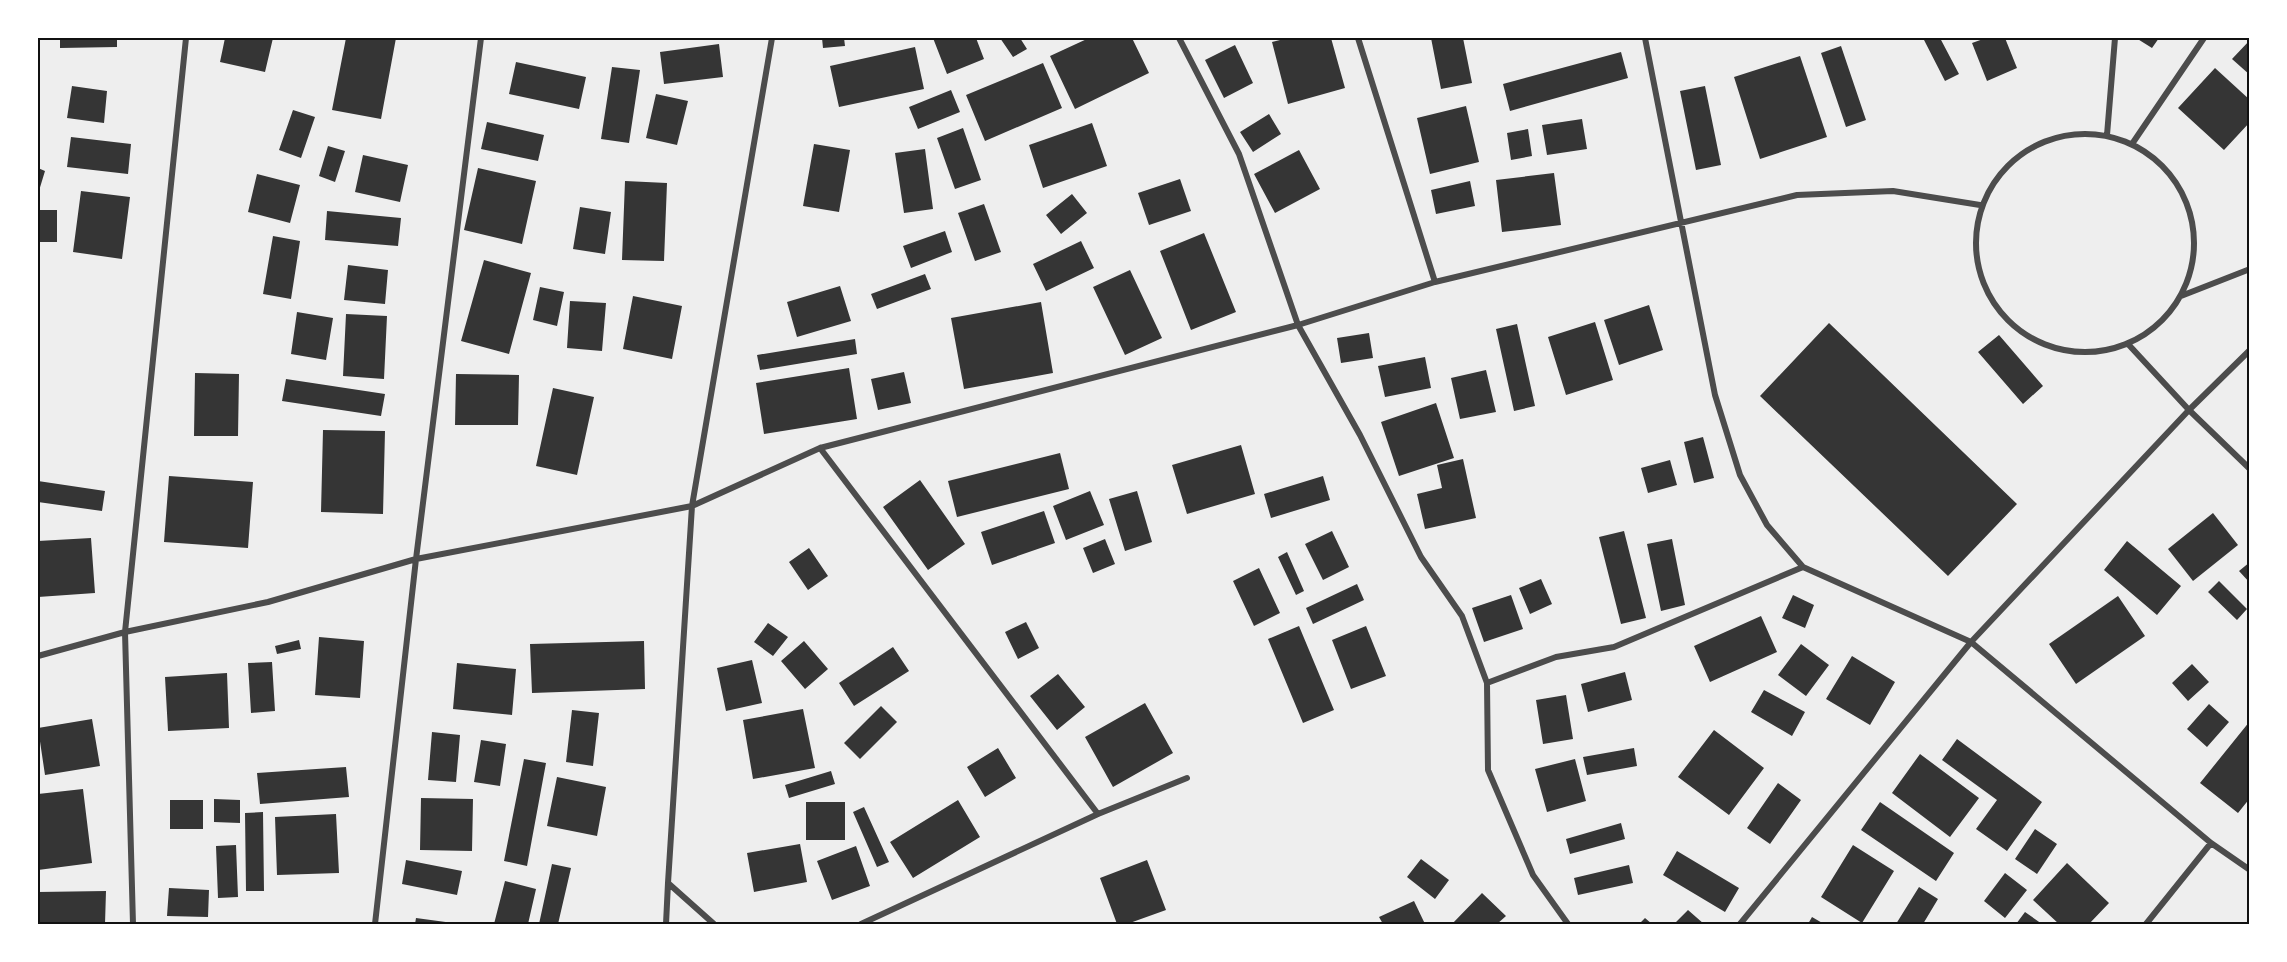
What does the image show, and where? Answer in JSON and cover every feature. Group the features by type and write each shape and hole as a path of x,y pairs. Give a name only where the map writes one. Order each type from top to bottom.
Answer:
{"street":[{"path":"134,924 125,632 186,38"},
{"path":"375,924 416,560 481,38"},
{"path":"666,924 692,506 772,38"},
{"path":"1179,38 1239,154 1298,325 1360,435 1421,557 1462,616 1487,683 1488,770 1533,874 1568,924"},
{"path":"1358,38 1435,282"},
{"path":"1645,38 1715,395 1740,475 1767,525 1803,567 1971,642 2211,843 2250,870"},
{"path":"2107,135 2115,38"},
{"path":"2132,144 2204,38"},
{"path":"2068,134 2107,135 2132,144 2161,164 2182,192 2193,226 2193,262 2181,296 2159,324 2128,344 2097,352 2066,351 2036,340 2011,323 1991,298 1979,269 1976,237 1980,205 2001,172 2031,147 2068,134"},
{"path":"38,656 125,632 268,602 416,560 692,506 820,448 1298,325 1435,282 1797,195 1893,191 1980,205"},
{"path":"2181,296 2250,269"},
{"path":"2128,344 2189,410 2250,469"},
{"path":"1740,924 1971,642 2189,410 2250,350"},
{"path":"820,448 1098,814"},
{"path":"1487,683 1556,657 1614,647 1803,567"},
{"path":"861,924 1098,814 1187,778"},
{"path":"2146,924 2211,843"},
{"path":"668,883 714,924"}],"shaded area":[{"path":"38,38 2249,38 2249,924 38,924"}],"building":[{"path":"60,38 117,38 117,47 60,48"},
{"path":"225,38 273,38 265,72 220,62"},
{"path":"346,38 396,38 381,119 332,110"},
{"path":"822,38 844,38 845,46 823,48"},
{"path":"933,38 976,38 984,59 947,74"},
{"path":"1000,38 1020,38 1027,49 1013,57"},
{"path":"1089,38 1132,38 1149,73 1075,109 1050,56"},
{"path":"1288,38 1331,38 1345,88 1288,104 1272,42"},
{"path":"1431,38 1463,38 1472,83 1441,89"},
{"path":"1923,38 1940,38 1959,74 1945,81"},
{"path":"1986,38 2005,38 2017,68 1987,81 1972,43"},
{"path":"2136,38 2159,38 2152,48"},
{"path":"2250,40 2250,75 2232,59"},
{"path":"719,44 723,77 664,84 660,52"},
{"path":"1235,45 1253,83 1224,98 1205,60"},
{"path":"1841,46 1866,120 1846,127 1821,53"},
{"path":"915,47 924,89 839,107 830,66"},
{"path":"1621,52 1628,78 1510,111 1503,84"},
{"path":"1800,56 1827,137 1760,159 1734,77"},
{"path":"516,62 586,77 579,109 509,94"},
{"path":"1043,63 1062,108 985,141 966,95"},
{"path":"612,67 640,70 629,143 601,139"},
{"path":"2215,68 2250,100 2250,122 2224,150 2178,108"},
{"path":"72,86 107,91 104,123 67,118"},
{"path":"1705,86 1721,165 1696,170 1680,91"},
{"path":"951,90 960,112 918,129 909,107"},
{"path":"656,94 688,101 677,145 646,138"},
{"path":"1466,106 1479,162 1430,174 1417,118"},
{"path":"293,110 315,117 301,158 279,150"},
{"path":"1269,114 1281,134 1253,152 1240,132"},
{"path":"1582,119 1587,149 1547,155 1542,125"},
{"path":"487,122 544,135 538,161 481,149"},
{"path":"1092,123 1107,166 1043,188 1029,145"},
{"path":"963,128 981,180 955,189 937,138"},
{"path":"1528,129 1532,156 1511,160 1507,133"},
{"path":"71,137 131,144 128,174 67,167"},
{"path":"814,144 850,150 839,212 803,206"},
{"path":"328,146 345,151 335,182 319,176"},
{"path":"925,149 933,209 904,213 895,153"},
{"path":"1299,150 1320,189 1275,213 1254,174"},
{"path":"363,155 408,165 400,202 355,192"},
{"path":"38,168 45,171 38,194"},
{"path":"478,168 536,181 522,244 464,230"},
{"path":"1554,173 1561,225 1502,232 1496,180"},
{"path":"257,174 300,185 290,223 248,212"},
{"path":"1180,179 1191,211 1149,225 1138,193"},
{"path":"625,181 667,183 664,261 622,260"},
{"path":"1470,181 1475,206 1436,214 1431,190"},
{"path":"81,191 130,197 122,259 73,252"},
{"path":"1072,194 1087,213 1061,234 1046,215"},
{"path":"984,204 1001,252 975,261 958,213"},
{"path":"580,207 611,212 605,254 573,249"},
{"path":"38,210 57,210 57,242 38,242"},
{"path":"327,211 401,218 398,246 325,240"},
{"path":"945,231 952,252 911,268 903,246"},
{"path":"1204,233 1236,312 1191,330 1160,251"},
{"path":"273,236 300,241 291,299 263,294"},
{"path":"1081,241 1094,268 1046,291 1033,264"},
{"path":"484,260 531,273 509,354 461,341"},
{"path":"348,265 388,270 385,304 344,300"},
{"path":"1130,270 1162,338 1125,355 1093,287"},
{"path":"925,274 931,289 877,309 871,294"},
{"path":"840,286 851,321 797,337 787,302"},
{"path":"540,287 564,292 557,326 533,320"},
{"path":"633,296 682,306 672,359 623,349"},
{"path":"570,301 606,303 602,351 567,348"},
{"path":"1041,302 1053,373 964,389 951,318"},
{"path":"1649,305 1663,350 1619,365 1604,320"},
{"path":"297,312 333,318 326,360 291,354"},
{"path":"346,314 387,316 384,379 343,376"},
{"path":"1595,322 1613,380 1566,395 1548,337"},
{"path":"1829,323 2017,504 1948,576 1760,396"},
{"path":"1517,324 1535,406 1514,411 1496,329"},
{"path":"1369,333 1373,358 1341,363 1337,338"},
{"path":"1999,335 2043,386 2023,404 1978,352"},
{"path":"855,339 857,354 760,370 757,355"},
{"path":"1425,357 1431,388 1385,397 1378,366"},
{"path":"849,368 857,419 764,434 756,383"},
{"path":"1486,370 1496,412 1460,419 1451,378"},
{"path":"904,372 911,403 878,410 871,379"},
{"path":"195,373 239,374 238,436 194,436"},
{"path":"456,374 519,375 518,425 455,425"},
{"path":"286,379 385,394 381,416 282,401"},
{"path":"553,388 594,397 577,475 536,466"},
{"path":"1436,403 1454,458 1399,476 1381,422"},
{"path":"323,430 385,431 383,514 321,512"},
{"path":"1703,437 1714,478 1694,483 1684,442"},
{"path":"1241,445 1255,494 1187,514 1172,465"},
{"path":"1060,453 1069,489 957,517 948,481"},
{"path":"1463,459 1476,518 1425,529 1417,494 1442,488 1437,465"},
{"path":"1670,460 1677,485 1648,493 1641,468"},
{"path":"169,476 253,482 248,548 164,542"},
{"path":"1323,476 1330,500 1271,518 1264,494"},
{"path":"920,480 965,544 928,570 883,507"},
{"path":"38,481 105,491 102,511 38,502"},
{"path":"1090,491 1104,525 1066,540 1053,506"},
{"path":"1137,491 1152,542 1125,551 1109,499"},
{"path":"1044,511 1055,543 992,565 981,532"},
{"path":"2213,513 2238,545 2193,581 2168,549"},
{"path":"1332,531 1349,567 1323,580 1305,544"},
{"path":"1624,531 1646,618 1621,624 1599,537"},
{"path":"91,538 95,593 38,597 38,541"},
{"path":"1105,539 1115,564 1093,573 1083,548"},
{"path":"1672,539 1685,605 1661,611 1647,544"},
{"path":"2127,541 2181,586 2157,615 2104,570"},
{"path":"809,548 828,576 808,590 789,562"},
{"path":"1287,552 1304,591 1296,595 1278,557"},
{"path":"2250,562 2250,583 2239,571"},
{"path":"1259,568 1280,613 1254,626 1233,581"},
{"path":"1541,579 1552,604 1530,614 1519,588"},
{"path":"2219,581 2247,609 2237,620 2208,592"},
{"path":"1357,584 1364,600 1313,624 1306,608"},
{"path":"1511,595 1523,629 1484,642 1472,608"},
{"path":"1793,595 1814,605 1805,628 1782,618"},
{"path":"2118,596 2145,636 2076,684 2049,644"},
{"path":"1761,616 1777,652 1710,682 1694,646"},
{"path":"1026,622 1039,648 1018,659 1005,632"},
{"path":"768,623 788,637 773,656 754,642"},
{"path":"1299,626 1334,710 1303,723 1268,639"},
{"path":"1366,626 1386,676 1351,689 1332,640"},
{"path":"319,637 364,641 360,698 315,695"},
{"path":"299,640 301,649 277,654 275,646"},
{"path":"644,641 645,689 532,693 530,644"},
{"path":"804,641 828,669 805,689 781,661"},
{"path":"1801,644 1829,665 1806,696 1778,675"},
{"path":"893,647 909,671 854,706 839,683"},
{"path":"1852,656 1895,682 1870,725 1826,699"},
{"path":"752,660 762,703 726,711 717,668"},
{"path":"272,662 275,711 251,713 248,663"},
{"path":"457,663 516,669 512,715 453,709"},
{"path":"2192,664 2209,682 2188,701 2172,683"},
{"path":"1625,672 1632,700 1588,712 1581,684"},
{"path":"227,673 229,728 168,731 165,677"},
{"path":"1058,674 1085,707 1057,730 1030,696"},
{"path":"1764,690 1805,712 1792,736 1751,712"},
{"path":"1566,695 1573,739 1543,744 1536,700"},
{"path":"1145,703 1173,753 1113,787 1085,737"},
{"path":"2209,704 2229,722 2207,747 2187,729"},
{"path":"881,706 897,722 860,759 844,743"},
{"path":"803,709 815,768 753,779 743,720"},
{"path":"572,710 599,713 593,766 566,762"},
{"path":"92,719 100,766 45,775 38,728"},
{"path":"2250,721 2250,798 2238,813 2200,783"},
{"path":"1714,730 1764,768 1729,815 1678,777"},
{"path":"432,732 460,735 456,782 428,780"},
{"path":"1957,739 2042,802 2007,851 1976,829 1997,800 1942,760"},
{"path":"481,740 506,744 500,786 474,782"},
{"path":"998,748 1016,778 985,797 967,767"},
{"path":"1634,748 1637,766 1587,775 1583,757"},
{"path":"1920,754 1979,798 1950,837 1892,793"},
{"path":"524,759 546,763 527,866 504,861"},
{"path":"1575,759 1586,801 1547,812 1535,769"},
{"path":"346,767 349,797 260,804 257,773"},
{"path":"831,771 835,784 789,798 785,785"},
{"path":"557,777 606,787 597,836 547,826"},
{"path":"1778,783 1801,800 1770,844 1747,828"},
{"path":"83,789 92,863 38,870 38,794"},
{"path":"421,798 473,799 472,851 420,850"},
{"path":"214,799 240,800 240,823 214,822"},
{"path":"170,800 203,800 203,829 170,829"},
{"path":"958,800 980,837 913,878 890,842"},
{"path":"806,802 845,802 845,840 806,840"},
{"path":"1880,802 1954,853 1936,881 1861,830"},
{"path":"864,807 889,862 877,867 853,812"},
{"path":"263,812 264,891 246,891 245,813"},
{"path":"336,814 339,873 277,875 275,817"},
{"path":"1621,823 1625,839 1570,854 1566,839"},
{"path":"2035,829 2057,844 2037,874 2015,859"},
{"path":"800,844 807,882 754,892 747,853"},
{"path":"236,845 238,897 218,898 216,846"},
{"path":"1853,845 1894,871 1862,923 1821,897"},
{"path":"856,846 870,886 832,900 817,861"},
{"path":"1677,851 1739,888 1725,912 1663,875"},
{"path":"1421,859 1449,880 1435,899 1407,877"},
{"path":"406,860 462,871 457,895 402,884"},
{"path":"1147,860 1166,910 1127,924 1117,924 1100,878"},
{"path":"2067,863 2109,903 2089,924 2059,924 2033,900"},
{"path":"552,864 571,868 558,924 539,924"},
{"path":"1629,865 1633,883 1578,895 1574,878"},
{"path":"2005,873 2027,890 2005,918 1984,901"},
{"path":"505,881 536,889 528,924 494,924"},
{"path":"1919,887 1938,899 1923,924 1896,924"},
{"path":"169,888 209,890 208,917 167,916"},
{"path":"106,891 105,924 38,924 38,892"},
{"path":"1482,893 1506,916 1497,924 1452,924"},
{"path":"1414,901 1425,924 1383,924 1379,917"},
{"path":"1688,910 1704,924 1674,924"},
{"path":"2025,912 2042,924 2016,924"},
{"path":"1812,917 1824,924 1808,924"},
{"path":"416,918 453,923 453,924 415,924"},
{"path":"1645,918 1652,924 1639,924"}]}
